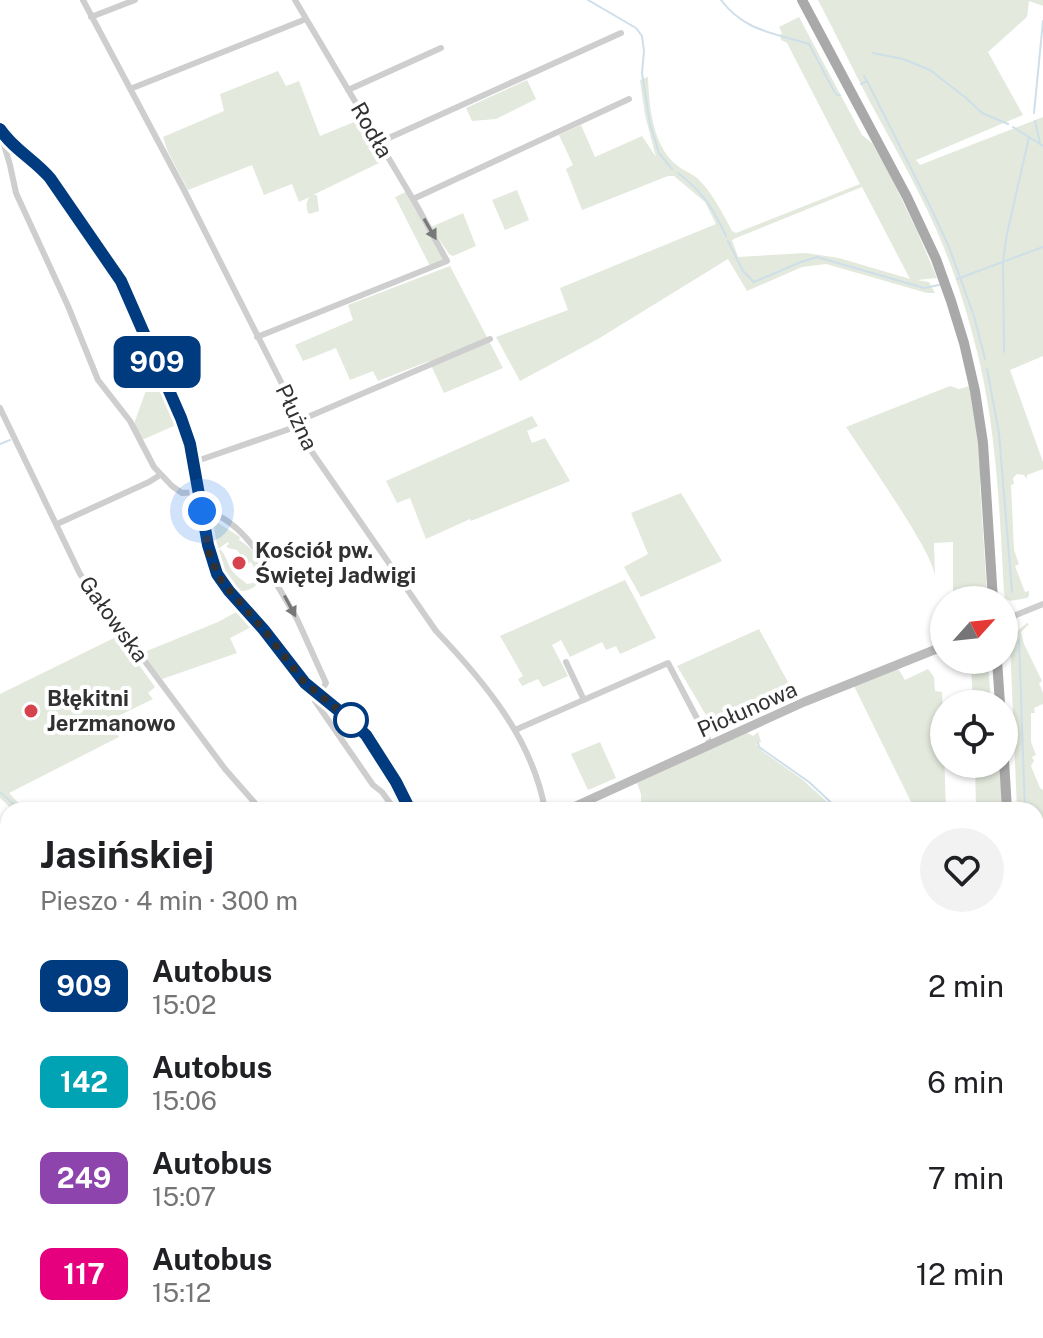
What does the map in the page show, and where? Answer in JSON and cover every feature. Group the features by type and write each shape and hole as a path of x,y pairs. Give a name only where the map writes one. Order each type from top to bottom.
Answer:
{"main road":[{"path":"802,0 907,197 936,259 951,301 975,391 983,443 992,586"},
{"path":"1005,778 1007,802"}],"street":[{"name":"Płużna","path":"83,0 184,190 283,386 297,424 322,468 436,631 458,654 515,730 541,786 544,802"},
{"path":"91,17 135,0"},
{"name":"Rodła","path":"257,337 447,261 295,0"},
{"path":"130,89 306,19"},
{"path":"380,142 621,33"},
{"path":"348,90 441,48"},
{"path":"413,199 629,99"},
{"path":"0,130 44,170 121,281 190,444 210,557 222,582 264,630 298,676 357,726 381,758 406,802"},
{"path":"0,130 16,193 98,380 130,421 146,455 160,475 182,493 199,492"},
{"path":"10,163 21,151"},
{"path":"194,462 297,424 490,339"},
{"name":"Gałowska","path":"0,408 80,574 225,769 254,802"},
{"path":"57,524 160,475"},
{"path":"202,511 211,512 232,525 259,554 286,598 326,683 315,701 373,785 389,802"},
{"path":"1018,614 1043,604"},
{"name":"Piołunowa","path":"585,802 863,677 930,651"},
{"path":"566,662 584,700"},
{"path":"515,730 668,663 711,745"},
{"path":"382,792 396,782"}],"shaded area":[{"path":"818,0 1043,0 1043,6 1029,1 1027,17 988,52 1023,115 916,160 920,165 1043,117 1043,356 1010,370 1043,462 1043,469 1027,475 1027,479 1017,474 1011,485 1014,550 1019,564 1015,566 1025,592 1029,591 1027,598 1018,600 1018,586 1004,586 997,478 986,392 955,276 919,192"},
{"path":"799,17 862,135 872,143 890,175 937,278 917,280 929,282 935,293 826,264 802,267 747,291 728,259 598,339 520,381 496,337 568,310 560,288 716,224 705,202 674,176 582,210 566,169 573,165 559,135 581,125 595,157 642,136 656,157 640,80 648,77 653,121 665,152 674,163 697,178 736,233 860,184 787,43 781,40 779,27","holes":["862,187 910,279 839,258 806,253 738,257 732,240"]},
{"path":"278,71 286,86 299,81 320,136 354,122 381,162 313,195 317,195 319,211 309,214 306,205 310,197 299,202 292,184 264,195 252,165 188,190 163,137 224,111 220,94"},
{"path":"527,80 536,99 496,119 472,121 466,108"},
{"path":"517,190 529,220 505,230 492,200"},
{"path":"406,192 445,260 430,266 395,197"},
{"path":"463,213 476,246 453,256 431,227"},
{"path":"450,266 503,368 444,393 429,361 378,381 373,371 350,380 336,348 303,361 295,345 353,320 348,305"},
{"path":"156,376 176,425 142,440 135,421 151,377"},
{"path":"950,386 959,389 970,386 980,457 987,586 953,586 953,542 934,543 935,576 911,526 846,427"},
{"path":"532,416 538,426 527,431 532,443 545,438 570,481 426,539 410,498 397,503 386,481"},
{"path":"681,493 722,561 641,597 624,567 648,554 631,513"},
{"path":"209,519 240,537 239,540 256,555 264,577 259,583 239,591 228,581 211,546","holes":["229,544 226,546 237,550 247,564 251,562 258,576 253,583 247,584 234,573 220,549 215,554 215,551"]},
{"path":"625,580 656,638 620,654 616,646 606,650 602,642 570,657 561,640 552,645 568,676 543,687 538,679 522,686 518,679 523,676 500,636"},
{"path":"240,610 255,625 230,638 237,653 162,679 142,653 218,622"},
{"path":"1027,623 1021,632 1024,644 1042,681 1039,683 1043,704 1031,713 1031,742 1036,755 1032,757 1034,761 1031,766 1043,790 1043,802 1017,802 1018,690 1012,690 1011,674 1018,674 1018,630"},
{"path":"759,629 795,695 716,732 677,666"},
{"path":"118,636 155,687 148,693 153,699 112,719 119,737 9,793 17,802 4,802 0,798 0,694"},
{"path":"895,669 905,680 928,669 934,677 935,690 930,690 930,778 945,778 946,802 911,802 854,686"},
{"path":"972,674 989,674 990,690 972,690"},
{"path":"758,732 761,742 756,744 762,751 803,780 827,802 641,802 637,783 743,734 753,736"},
{"path":"600,742 616,778 588,790 571,754"},
{"path":"975,778 1001,778 1002,802 976,802"}],"waterway":[{"path":"588,0 636,28 642,36 642,73 650,124 659,153 672,169"},
{"path":"721,0 750,25 809,44 834,91 840,95"},
{"path":"1034,113 1043,21"},
{"path":"873,53 903,59 930,70 982,113 1008,124"},
{"path":"861,84 867,81 864,76"},
{"path":"867,81 949,247 974,316 985,359"},
{"path":"1035,121 1040,143"},
{"path":"1013,127 1043,146"},
{"path":"1004,352 1003,261 1029,137"},
{"path":"678,173 706,201 726,236"},
{"path":"728,241 743,271 754,282 817,257 924,288 939,285"},
{"path":"957,279 1043,247"},
{"path":"987,369 999,433 1012,586"},
{"path":"0,444 10,440"},
{"path":"1019,640 1025,802"},
{"path":"758,743 759,747 809,782 830,802"},
{"path":"0,792 11,802"}],"bus line":[{"name":"909","path":"0,129 50,178 115,271 131,301 190,444 208,545 217,574 305,683 366,735 406,802"}],"place":[{"name":"Kościół pw. Świętej Jadwigi","path":"239,563"},
{"name":"Błękitni Jerzmanowo","path":"31,711"}],"route":[{"path":"202,511 210,557 222,582 305,683 351,720"}]}
